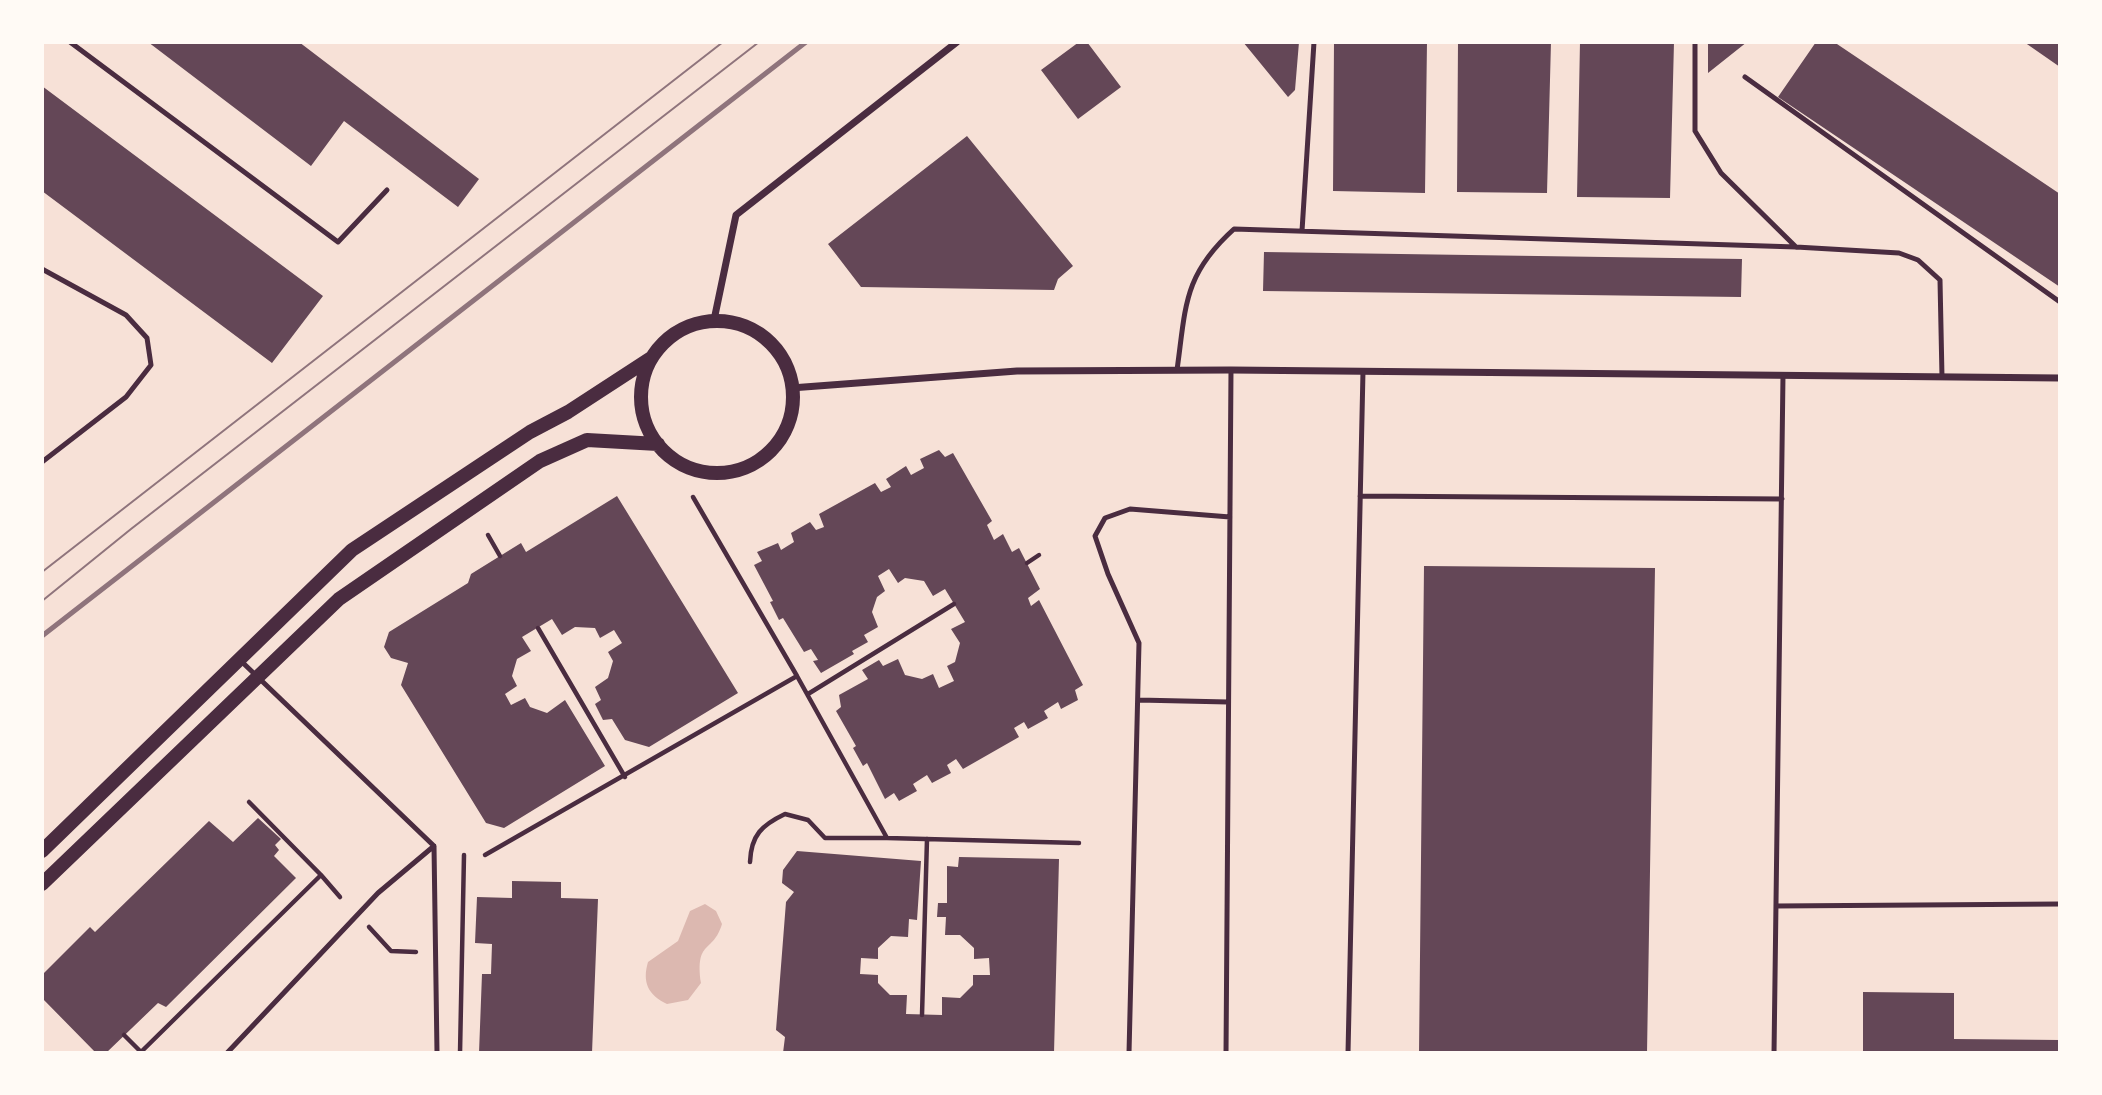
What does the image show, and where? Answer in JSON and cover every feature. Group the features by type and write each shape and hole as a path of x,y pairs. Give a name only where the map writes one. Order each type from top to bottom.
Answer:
{"main road":[{"path":"42,851 352,550 530,432 568,412 651,358 668,339 689,325 714,320 739,323 761,335 779,352 790,375 793,400 787,425 774,447 755,463 732,471 707,472 683,465 658,444 648,430 641,407 642,382 651,358"},
{"path":"42,884 339,599 540,461 587,440 658,444"}],"street":[{"path":"714,320 736,215 957,42"},
{"path":"791,388 1017,371 1230,370 2060,378"}],"lane":[{"path":"70,42 338,242 387,190"},
{"path":"1302,231 1314,42"},
{"path":"1695,42 1695,131 1721,173 1796,247"},
{"path":"1745,77 2060,302"},
{"path":"1177,370 1188,292 1208,253 1234,229 1796,247 1899,253 1918,260 1940,279 1943,298 1942,377"},
{"path":"42,269 126,315 147,338 151,365 126,397 42,462"},
{"path":"1226,1053 1230,370"},
{"path":"1348,1053 1363,371"},
{"path":"1774,1053 1783,375"},
{"path":"1360,496 1782,499"},
{"path":"1129,1053 1139,643 1108,574 1095,536 1105,518 1130,509 1230,517"},
{"path":"238,658 434,846 437,1053"},
{"path":"1138,700 1228,702"},
{"path":"227,1053 378,893 434,846"},
{"path":"1776,906 2060,904"}],"path":[{"path":"693,497 808,694 887,838"},
{"path":"488,535 500,556"},
{"path":"1027,563 1039,555"},
{"path":"808,694 954,604"},
{"path":"538,628 625,777"},
{"path":"485,855 797,676"},
{"path":"249,802 340,897"},
{"path":"750,862 751,844 763,825 785,814 808,820 825,838 1079,843"},
{"path":"922,1015 927,839"},
{"path":"460,1053 464,855"},
{"path":"124,1035 141,1052 321,875"},
{"path":"368,926 391,951 417,952"}],"shaded area":[{"path":"705,904 716,911 722,924 700,959 701,983 688,1000 667,1004 648,987 648,962 678,941 690,911"}],"building":[{"path":"148,42 299,42 479,179 458,207 344,121 311,166"},
{"path":"1079,42 1087,42 1121,87 1078,119 1041,70"},
{"path":"1243,42 1299,42 1295,90 1288,97"},
{"path":"1334,42 1427,42 1425,193 1333,191"},
{"path":"1458,42 1551,42 1547,193 1457,192"},
{"path":"1580,42 1674,42 1670,198 1577,197"},
{"path":"1708,42 1747,42 1708,73"},
{"path":"1816,42 1834,42 2060,194 2060,287 1778,97"},
{"path":"2024,42 2060,42 2060,67"},
{"path":"42,86 323,296 272,363 42,191"},
{"path":"967,136 1073,266 1058,279 1054,290 861,287 828,244"},
{"path":"1264,252 1742,259 1741,297 1263,291"},
{"path":"939,450 945,457 953,453 992,521 987,525 994,540 1003,534 1012,552 1019,548 1040,589 1028,598 1031,606 1039,600 1083,685 1075,690 1078,700 1061,709 1058,702 1044,711 1048,718 1028,729 1024,722 1014,728 1019,737 963,769 956,759 947,765 951,773 932,783 927,775 913,784 917,791 899,801 894,793 885,799 867,763 863,766 853,748 856,746 836,711 841,707 839,695 868,679 862,670 879,660 883,666 898,659 905,675 922,679 933,674 939,688 954,681 947,666 955,662 960,643 951,629 965,622 945,589 933,596 924,581 905,578 898,583 889,569 878,576 885,591 877,597 872,612 878,627 864,635 868,642 852,651 854,654 821,673 813,661 818,660 811,649 804,652 783,618 779,620 770,602 773,601 754,565 762,561 757,552 778,543 781,550 794,542 791,533 810,522 816,530 824,527 819,514 875,483 881,492 891,487 886,479 906,466 911,475 924,468 920,459"},
{"path":"617,496 738,693 649,747 625,740 612,719 603,720 595,704 601,700 595,687 608,678 613,661 608,652 622,643 614,630 600,638 595,628 575,627 562,635 552,619 522,637 531,651 517,659 512,676 517,686 505,694 511,705 525,698 530,707 547,713 565,700 605,766 504,828 486,823 401,685 408,663 391,658 384,647 389,632 468,583 471,574 521,543 526,552"},
{"path":"1424,566 1655,568 1647,1053 1419,1053"},
{"path":"258,818 281,839 275,845 279,850 274,856 296,878 166,1007 158,1003 106,1053 96,1053 42,998 42,975 90,927 95,932 209,821 233,842"},
{"path":"797,851 921,861 917,920 909,919 908,937 891,936 878,948 878,959 861,958 860,974 878,975 878,983 890,995 907,995 906,1014 942,1015 942,997 960,998 973,985 973,975 990,975 989,958 974,959 974,948 960,935 945,935 946,917 937,917 938,903 947,903 947,866 958,867 959,857 1059,859 1054,1053 783,1053 785,1037 776,1030 786,902 794,892 782,883 783,870"},
{"path":"512,881 561,882 561,898 598,899 592,1053 479,1053 482,974 491,974 492,944 475,943 477,897 512,898"},
{"path":"1863,992 1954,993 1954,1039 2060,1040 2060,1053 1863,1053"}],"tram line":[{"path":"42,572 723,42"},
{"path":"42,601 759,42"}],"railway":[{"path":"42,636 806,42"}]}
